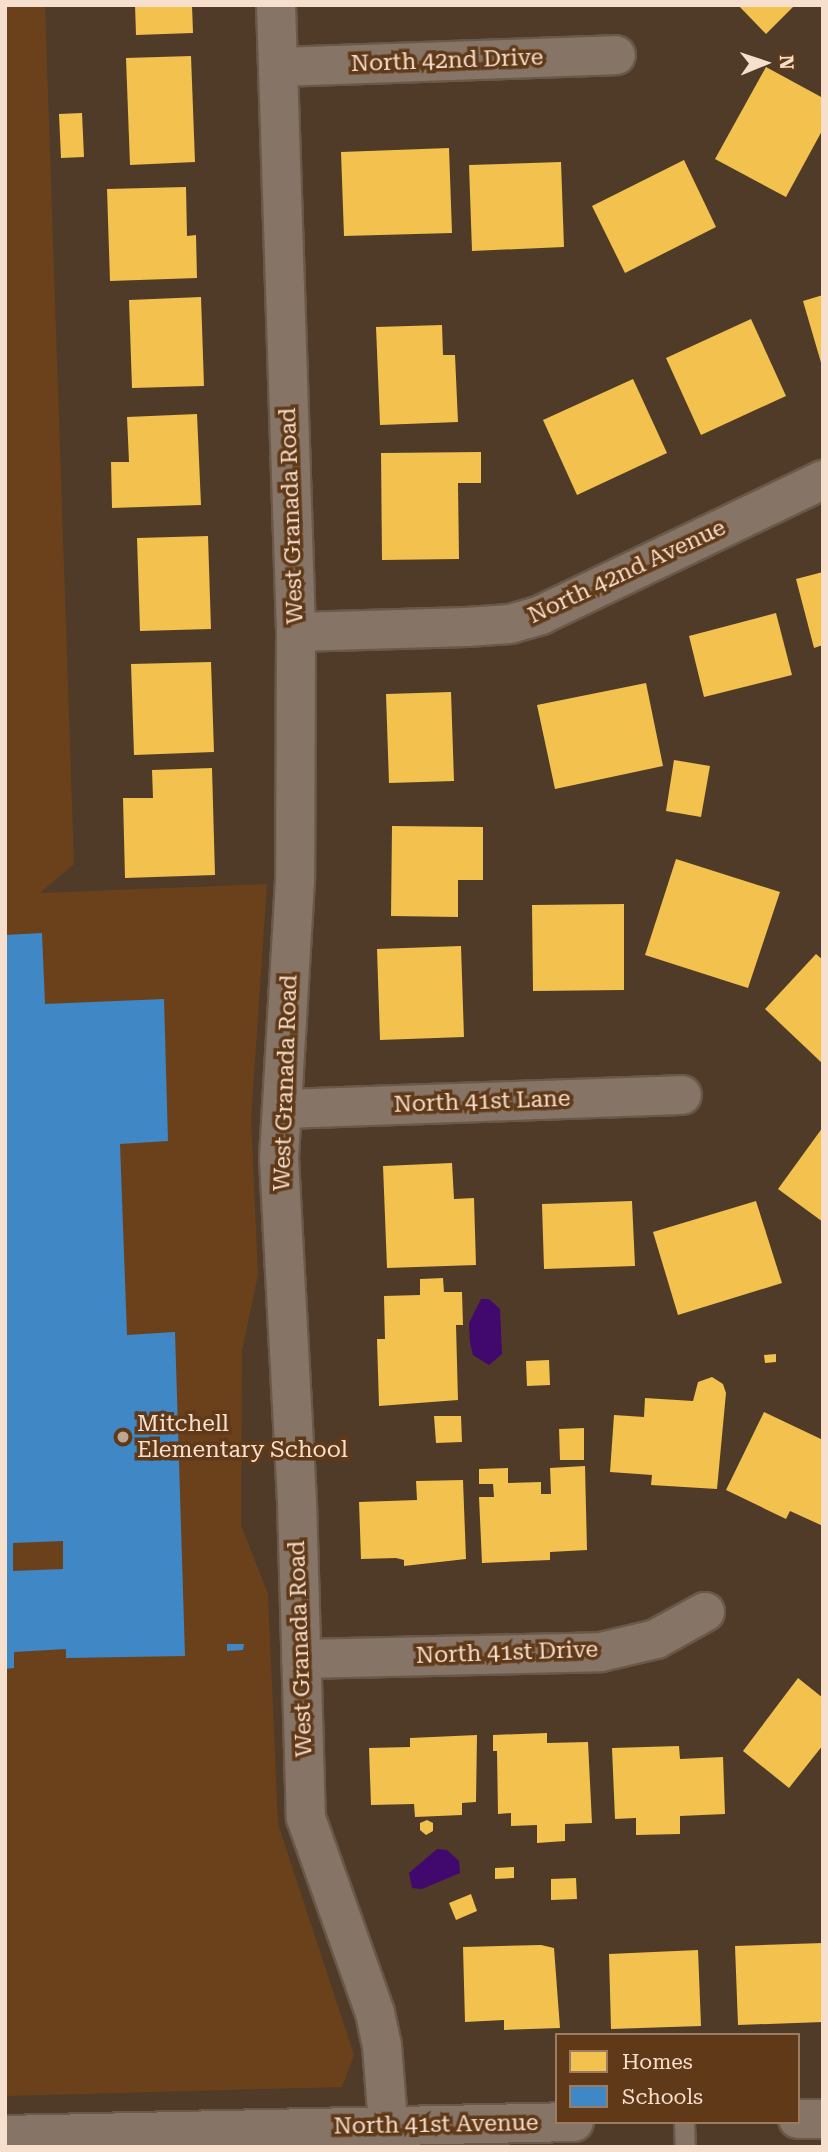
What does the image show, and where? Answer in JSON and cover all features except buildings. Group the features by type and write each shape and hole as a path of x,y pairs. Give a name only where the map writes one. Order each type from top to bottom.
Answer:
{"street":[{"name":"West Granada Road","path":"276,5 296,632 295,899 279,1158 306,1818 374,2013 382,2046 389,2136"},
{"name":"North 42nd Drive","path":"278,67 616,55"},
{"name":"North 42nd Avenue","path":"296,632 510,624 541,615 823,480"},
{"name":"North 41st Lane","path":"282,1109 682,1096"},
{"name":"North 41st Drive","path":"301,1659 601,1652 656,1639 705,1612"},
{"path":"800,2119 823,2119"},
{"name":"North 41st Avenue","path":"5,2135 93,2139 389,2136 555,2123"}],"lane":[{"path":"684,2124 685,2147"}],"shaded area":[{"name":"Mitchell Elementary School","path":"5,5 45,5 74,864 40,893 267,884 251,1120 258,1275 242,1350 241,1525 268,1594 278,1824 354,2055 342,2087 5,2096"},
{"path":"481,1299 489,1299 500,1309 502,1354 489,1365 473,1355 470,1343 469,1323"},
{"path":"437,1849 447,1850 459,1861 460,1873 422,1889 412,1888 409,1873"}],"place":[{"name":"Mitchell Elementary School","path":"123,1437"}]}
